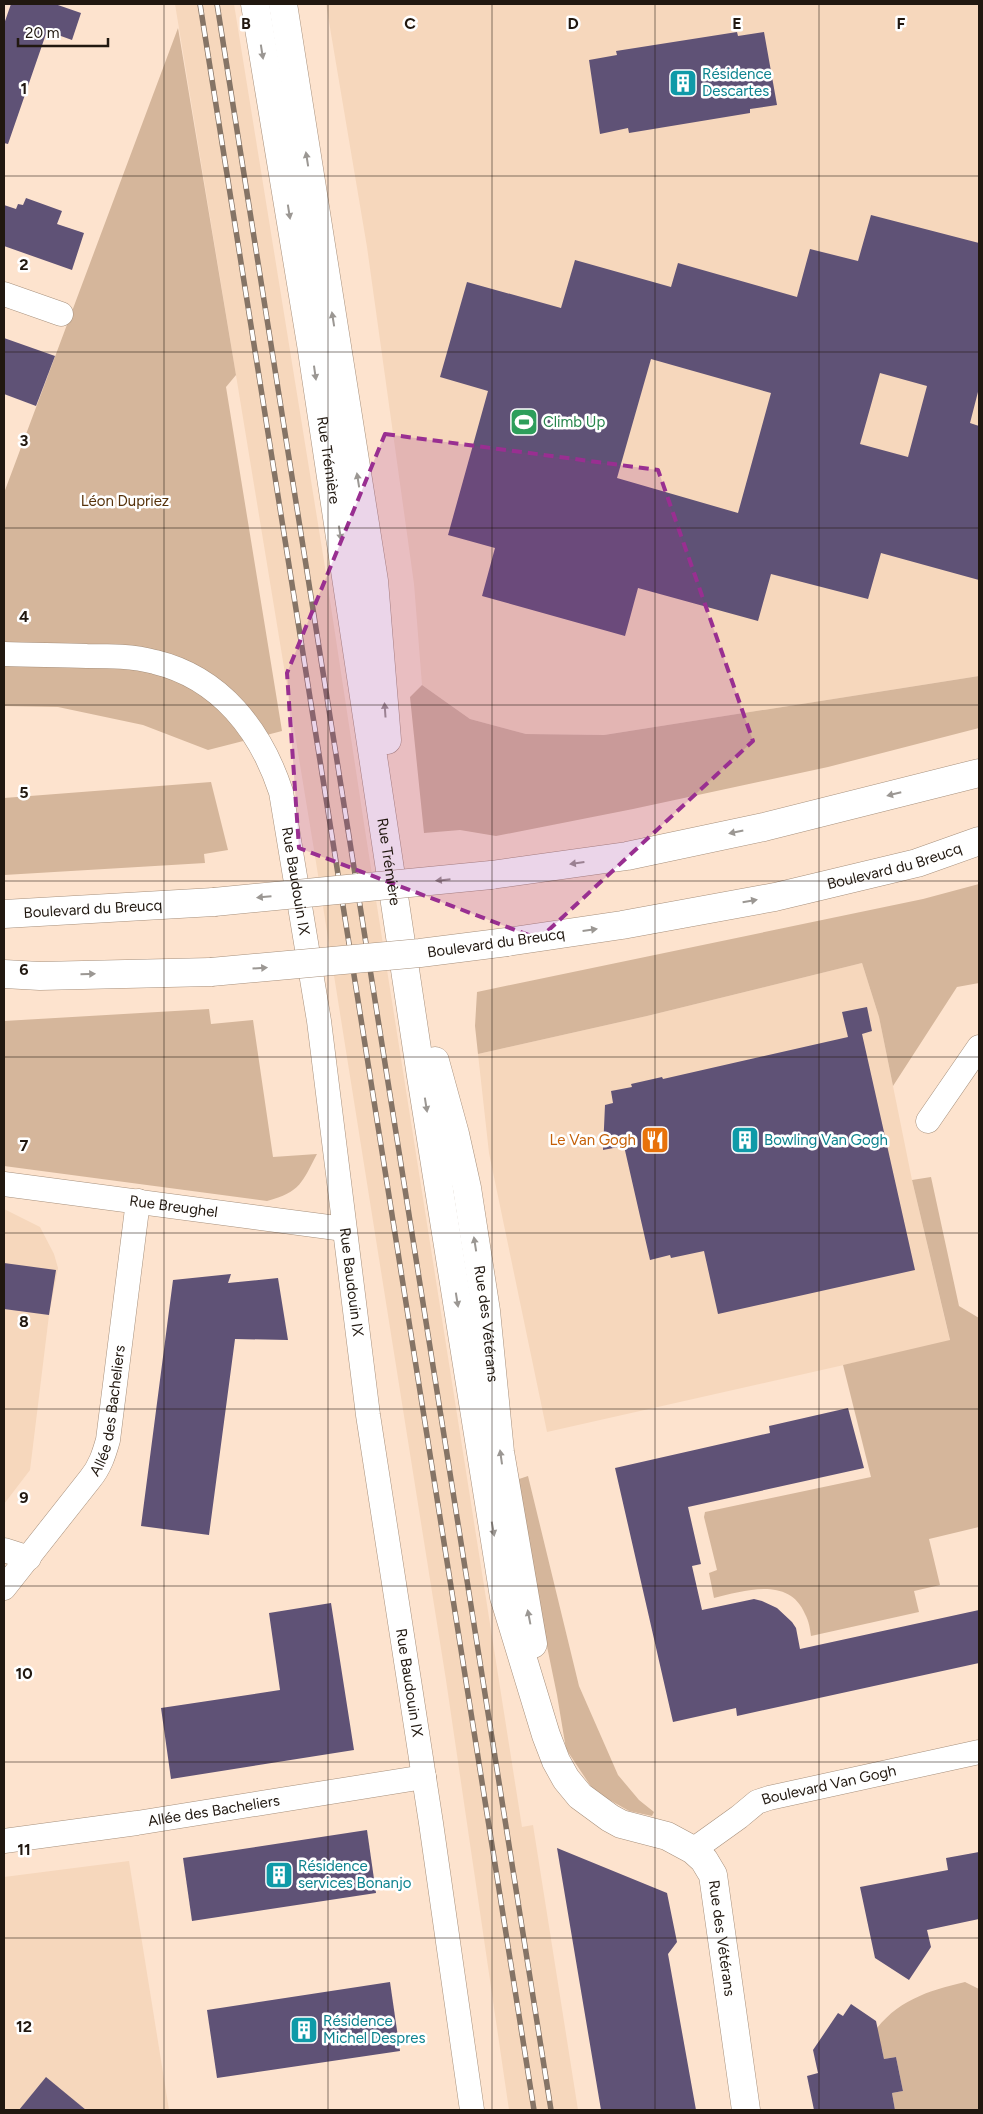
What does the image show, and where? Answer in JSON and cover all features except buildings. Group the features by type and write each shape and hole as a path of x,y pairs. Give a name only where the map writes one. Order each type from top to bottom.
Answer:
{"main road":[{"name":"Rue Trémière","path":"255,4 405,916"},
{"name":"Rue Trémière","path":"283,4 374,581 390,776 405,916"},
{"name":"Boulevard du Breucq","path":"12,912 214,902 492,875 627,856 764,826 979,773"},
{"name":"Boulevard du Breucq","path":"4,974 40,976 211,972 411,954 507,942 622,925 775,897 917,863 979,841"},
{"path":"917,863 979,856"},
{"name":"Rue des Vétérans","path":"405,916 437,1071 455,1134 467,1188 486,1311 500,1452 530,1624 546,1735 556,1761 566,1779 580,1796 592,1806 621,1824 667,1836 693,1850 704,1860 713,1874 746,2110"},
{"path":"4,987 40,976"}],"street":[{"path":"4,294 61,314"},
{"name":"Rue Baudouin IX","path":"4,654 108,656 156,662 182,672 204,684 240,714 261,742 273,766 281,792 289,834 319,1021 372,1444 424,1777 472,2110"},
{"path":"928,1121 979,1047"},
{"name":"Rue Breughel","path":"4,1184 344,1229"},
{"name":"Allée des Bacheliers","path":"4,1588 98,1468 106,1447 138,1201"},
{"path":"4,1550 29,1558"},
{"name":"Boulevard Van Gogh","path":"693,1850 757,1802 979,1752"},
{"name":"Allée des Bacheliers","path":"4,1841 137,1823 424,1777"}],"highlighted area":[{"path":"385,434 658,470 753,741 539,939 299,848 287,673"}],"shaded area":[{"path":"175,4 234,4 324,561 522,1827 533,1825 578,2110 509,2110 446,1680 315,856"},
{"path":"326,4 979,4 979,676 604,735 526,734 470,719 422,685 414,584 367,247"},
{"path":"862,963 879,1017 912,1180 950,1341 547,1432 489,1153 478,1054 647,1016"},
{"path":"4,1209 40,1227 54,1254 58,1268 49,1315 30,1470 4,1504"},
{"path":"129,1861 169,2110 4,2110 4,1877"}],"green space":[{"name":"Léon Dupriez","path":"178,28 236,375 226,387 282,731 208,750 143,725 58,707 4,706 4,493"},
{"path":"979,676 979,728 828,767 496,836 460,830 424,833 410,697 422,685 470,719 526,734 604,735"},
{"path":"211,782 228,850 204,854 205,863 4,875 4,798"},
{"path":"979,884 979,983 957,987 893,1086 879,1017 862,963 647,1016 478,1054 475,1026 477,992 923,899"},
{"path":"209,1009 211,1024 253,1020 273,1157 317,1154 304,1179 294,1190 267,1201 4,1166 4,1021"},
{"path":"931,1177 959,1306 979,1318 979,1527 929,1539 940,1585 914,1591 919,1612 811,1636 805,1614 798,1602 788,1594 777,1590 765,1589 739,1592 714,1598 709,1573 717,1570 704,1517 705,1512 871,1477 843,1365 950,1340 912,1180"},
{"path":"528,1476 579,1686 618,1775 639,1800 654,1812 652,1816 629,1811 594,1791 566,1749 557,1695 513,1481"},
{"path":"965,1982 979,1989 979,2110 895,2110 892,2093 903,2091 896,2057 884,2059 882,2049 872,2035 891,2014 913,1999 938,1989"}],"railway":[{"path":"200,4 534,2110"},
{"path":"217,4 551,2110"}],"place":[{"name":"Résidence Descartes","path":"683,83"},
{"name":"Climb Up","path":"524,422"},
{"name":"Le Van Gogh","path":"655,1140"},
{"name":"Bowling Van Gogh","path":"745,1140"},
{"name":"Résidence services Bonanjo","path":"279,1875"},
{"name":"Résidence Michel Despres","path":"304,2030"}]}
